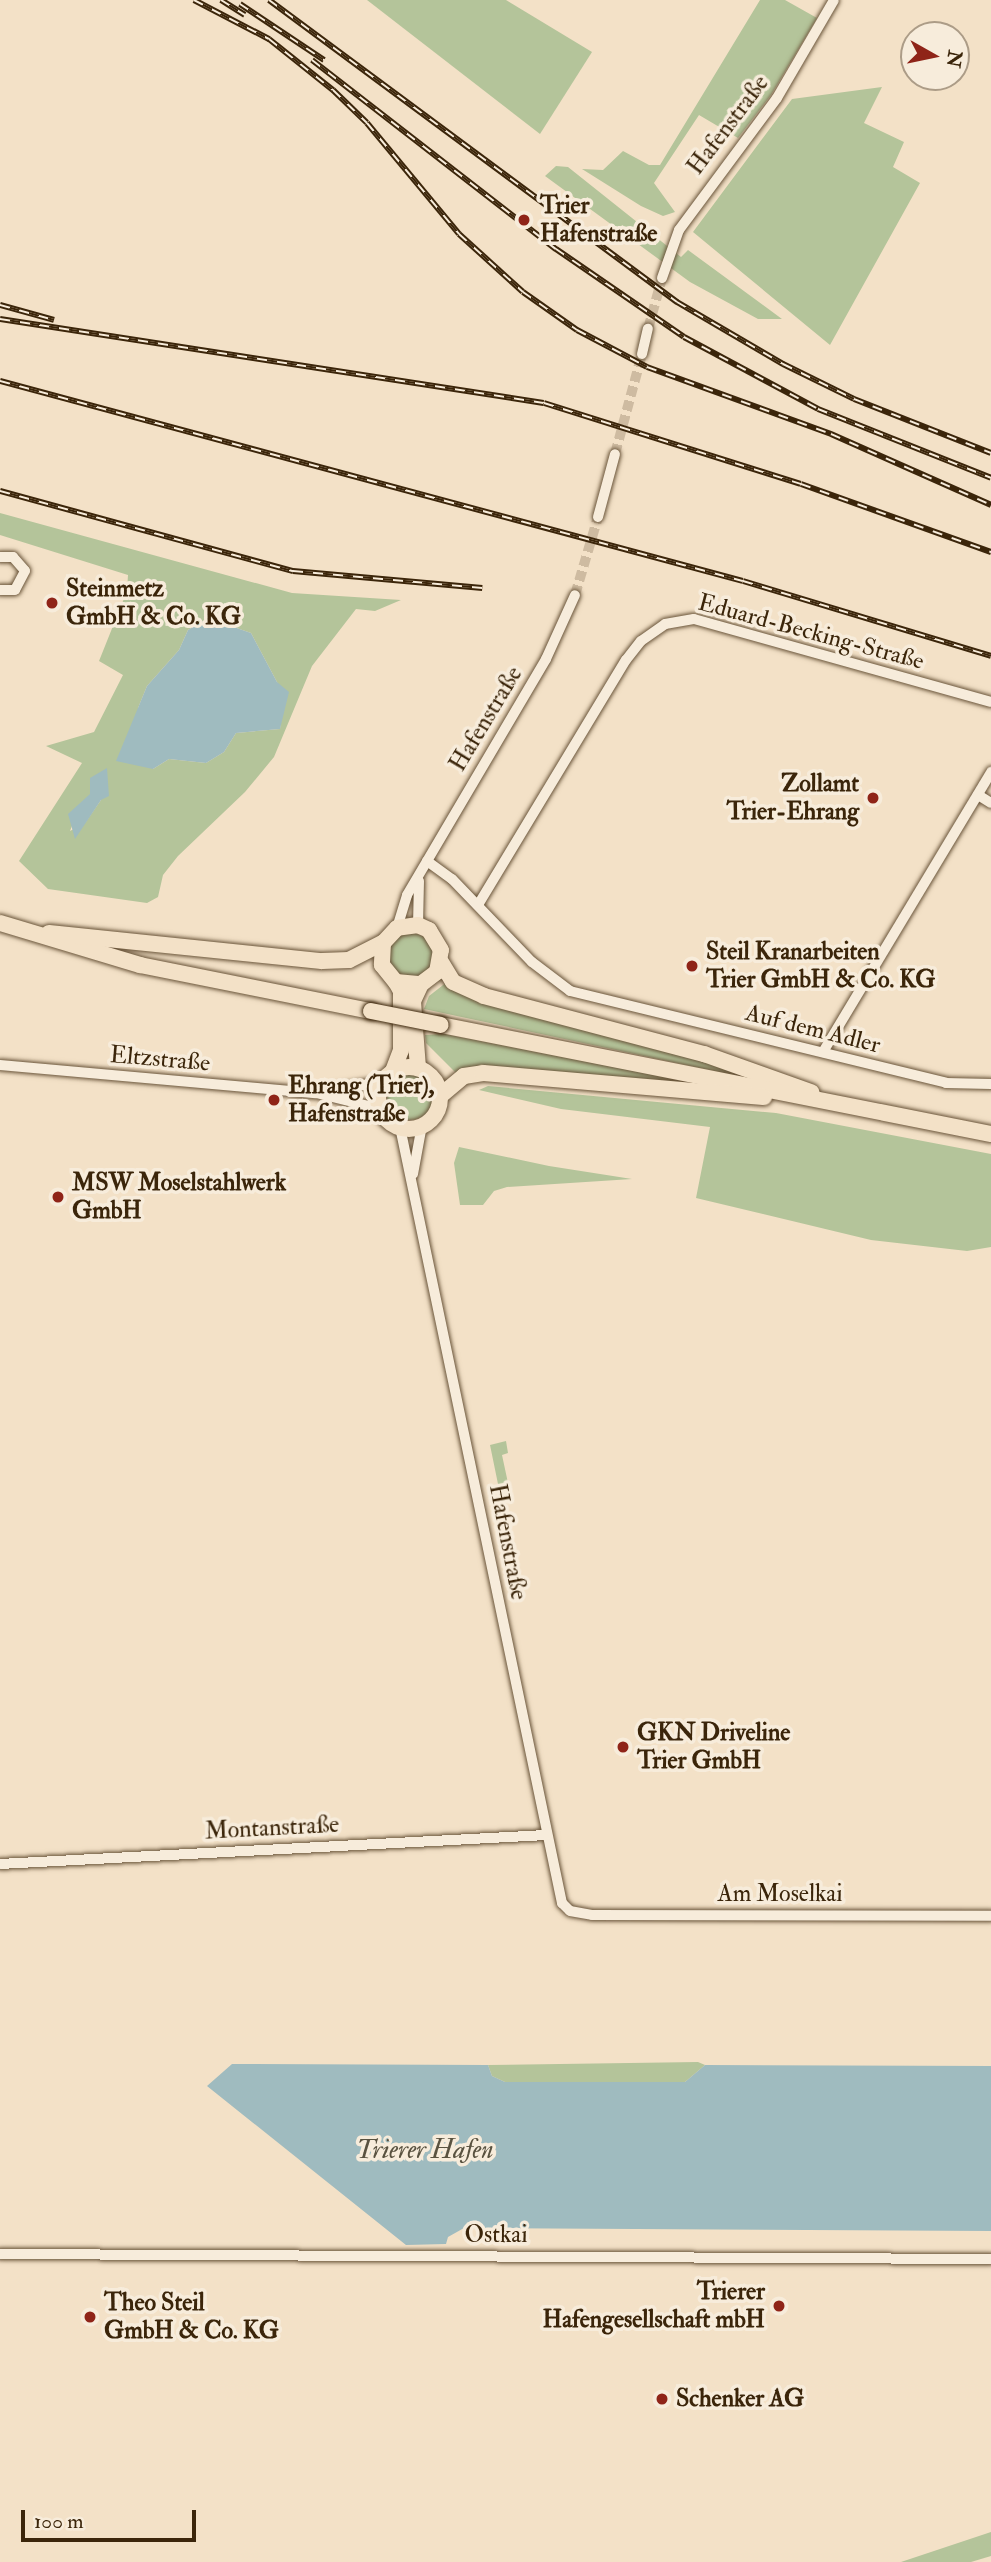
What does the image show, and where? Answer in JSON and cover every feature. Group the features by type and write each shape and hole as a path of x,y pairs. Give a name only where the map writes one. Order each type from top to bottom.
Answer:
{"main road":[{"path":"0,923 140,965 991,1134"},
{"path":"20,930 322,961 349,960 383,943 397,928 418,925 437,939 441,962 453,982 484,996 761,1070 842,1105"},
{"path":"383,943 382,965 401,991 401,1051 388,1077 380,1109 400,1127 422,1125 435,1113 440,1096 464,1076 483,1073 817,1100"},
{"path":"440,1096 433,1079 418,1068 412,1019 421,984 437,971 441,962"},
{"path":"396,982 421,984"},
{"path":"388,1077 418,1068"}],"street":[{"name":"Hafenstraße","path":"662,278 679,230 776,98 834,0"},
{"path":"642,354 648,329"},
{"path":"598,517 615,454"},
{"path":"0,557 13,557 25,571 15,590 0,590"},
{"name":"Hafenstraße","path":"397,928 407,895 546,659 575,595"},
{"name":"Eduard-Becking-Straße","path":"478,905 626,660 641,641 665,624 694,619 991,702"},
{"path":"823,1052 991,772"},
{"path":"978,795 991,803"},
{"name":"Hafenstraße","path":"418,925 417,887 427,861"},
{"name":"Auf dem Adler","path":"427,861 478,905 531,962 570,991 946,1083 991,1084"},
{"name":"Eltzstraße","path":"0,1065 316,1093 380,1109"},
{"name":"Eltzstraße","path":"316,1093 388,1077"},
{"name":"Hafenstraße","path":"412,1178 422,1125"},
{"name":"Hafenstraße","path":"400,1127 559,1895 570,1910"},
{"name":"Montanstraße","path":"0,1864 546,1835"},
{"name":"Am Moselkai","path":"570,1910 592,1915 991,1916"},
{"name":"Ostkai","path":"0,2254 991,2259"}],"green space":[{"path":"367,0 506,0 592,52 540,134"},
{"path":"760,0 785,0 817,18 771,95 738,138 699,115 654,183 675,212 663,216 641,206 582,169 603,170 623,151 649,165 660,165"},
{"path":"882,87 864,123 904,142 893,167 920,183 830,345 693,232 792,99"},
{"path":"556,166 568,167 681,257 688,250 782,319 758,319 690,282 545,176"},
{"path":"0,513 292,593 401,600 375,611 356,609 312,666 274,757 245,792 178,856 163,875 158,897 147,903 48,889 19,861 82,763 46,746 94,732 123,675 99,661 127,591 128,575 0,535","holes":["208,618 251,633 277,682 283,703 280,729 236,733 224,752 206,763 169,759 153,769 138,708 147,686 179,650 188,630","91,794 101,800 85,823 70,831 80,805"]},
{"path":"411,933 420,934 427,939 432,946 432,964 427,971 420,976 411,977 402,976 395,971 390,964 389,955 390,946 395,939 402,934"},
{"path":"447,982 752,1075 752,1079 424,1009 429,996"},
{"path":"444,1034 727,1089 457,1074 426,1043 425,1035"},
{"path":"410,1074 426,1081 433,1097 426,1113 410,1120 394,1113 387,1097 394,1081"},
{"path":"488,1086 776,1113 991,1154 991,1247 967,1251 871,1240 696,1198 710,1127 561,1109 479,1090"},
{"path":"459,1147 549,1166 632,1179 507,1187 494,1191 483,1205 460,1205 454,1163"},
{"path":"506,1441 508,1453 502,1455 508,1483 498,1484 490,1445"},
{"path":"698,2062 705,2065 685,2082 505,2082 492,2076 488,2065"},
{"path":"991,2532 991,2556 971,2562 901,2562"}],"water":[{"path":"208,618 251,633 277,682 289,692 280,729 236,733 224,752 206,763 169,759 153,769 116,761 147,686 179,650 188,630"},
{"path":"107,768 109,796 101,800 75,839 68,814 90,794 90,778"},
{"name":"Trierer Hafen","path":"232,2064 488,2065 492,2076 505,2082 685,2082 705,2065 991,2066 991,2231 464,2228 448,2237 446,2244 406,2245 207,2086"}],"tunnel":[{"path":"648,329 662,278"},
{"path":"615,454 642,354"},
{"path":"575,595 598,517"}],"railway":[{"path":"194,0 269,39 333,90 367,123 459,234 523,292 577,330 647,367 831,434 991,505"},
{"path":"221,0 245,15"},
{"path":"269,0 677,302 783,364 854,399 991,453"},
{"path":"240,4 324,60"},
{"path":"312,60 556,249 684,337 818,409 991,478"},
{"path":"0,305 54,320"},
{"path":"0,319 544,403 801,484 991,552"},
{"path":"0,381 743,581 991,656"},
{"path":"0,491 293,571 482,588"}],"place":[{"name":"Trier Hafenstraße","path":"524,220"},
{"name":"Steinmetz GmbH & Co. KG","path":"52,603"},
{"name":"Zollamt Trier-Ehrang","path":"873,798"},
{"name":"Steil Kranarbeiten Trier GmbH & Co. KG","path":"692,966"},
{"name":"Ehrang (Trier), Hafenstraße","path":"274,1100"},
{"name":"MSW Moselstahlwerk GmbH","path":"58,1197"},
{"name":"GKN Driveline Trier GmbH","path":"623,1747"},
{"name":"Trierer Hafengesellschaft mbH","path":"779,2306"},
{"name":"Theo Steil GmbH & Co. KG","path":"90,2317"},
{"name":"Schenker AG","path":"662,2399"}]}
